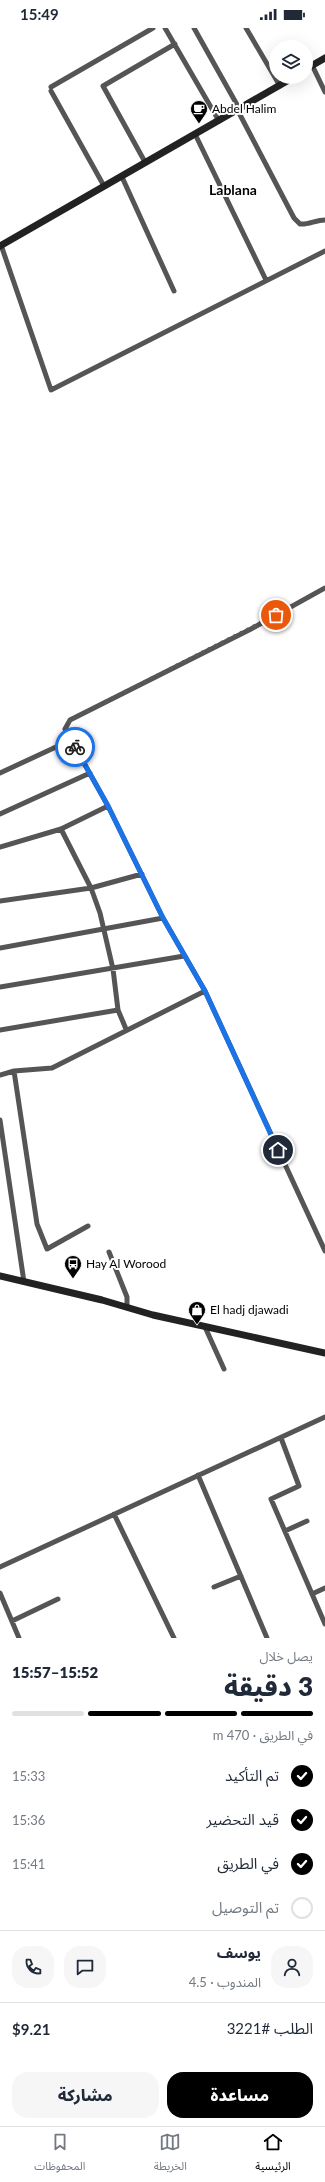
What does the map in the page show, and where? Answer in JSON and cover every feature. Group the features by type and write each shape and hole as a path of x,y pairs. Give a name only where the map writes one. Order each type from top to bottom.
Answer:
{"street":[{"path":"104,186 51,89 153,28"},
{"path":"165,28 219,121"},
{"path":"194,28 239,110 294,218 300,224 305,225 315,220 325,220"},
{"path":"246,28 280,86"},
{"path":"145,162 103,86 175,44"},
{"path":"313,65 325,58"},
{"path":"313,73 325,92"},
{"path":"283,84 1,246 51,390 325,251"},
{"path":"195,134 266,280"},
{"path":"122,176 174,291"},
{"path":"325,588 251,629 70,720 65,729 108,806 163,918 205,991 325,1251"},
{"path":"0,773 71,740"},
{"path":"0,814 90,773"},
{"path":"0,847 61,829 108,806"},
{"path":"61,829 91,888 103,927 113,969 118,1010 126,1029"},
{"path":"0,901 91,888 142,874"},
{"path":"0,948 103,927 163,918"},
{"path":"0,987 184,956"},
{"path":"0,1074 14,1071 52,1068 126,1029 205,991"},
{"path":"0,1030 118,1010"},
{"path":"14,1071 37,1224 46,1249 88,1226"},
{"path":"0,1120 24,1282"},
{"path":"109,1252 127,1297 127,1307"},
{"path":"0,1276 205,1327 325,1353"},
{"path":"205,1327 224,1369"},
{"path":"0,1567 325,1417"},
{"path":"280,1438 299,1486 271,1499 325,1624"},
{"path":"198,1475 267,1638"},
{"path":"114,1514 174,1638"},
{"path":"285,1531 307,1521"},
{"path":"214,1587 241,1576"},
{"path":"312,1594 325,1588"},
{"path":"0,1593 19,1638"},
{"path":"12,1621 58,1599"}],"way so far":[{"path":"75,747 65,729 70,720 276,615"}],"place":[{"name":"Abdel Halim","path":"199,124"},
{"name":"Hay Al Worood","path":"73,1279"},
{"name":"El hadj djawadi","path":"197,1325"}],"district":[{"name":"Lablana","path":"233,190"}],"route":[{"path":"75,747 108,806 163,918 205,991 278,1150"}]}
